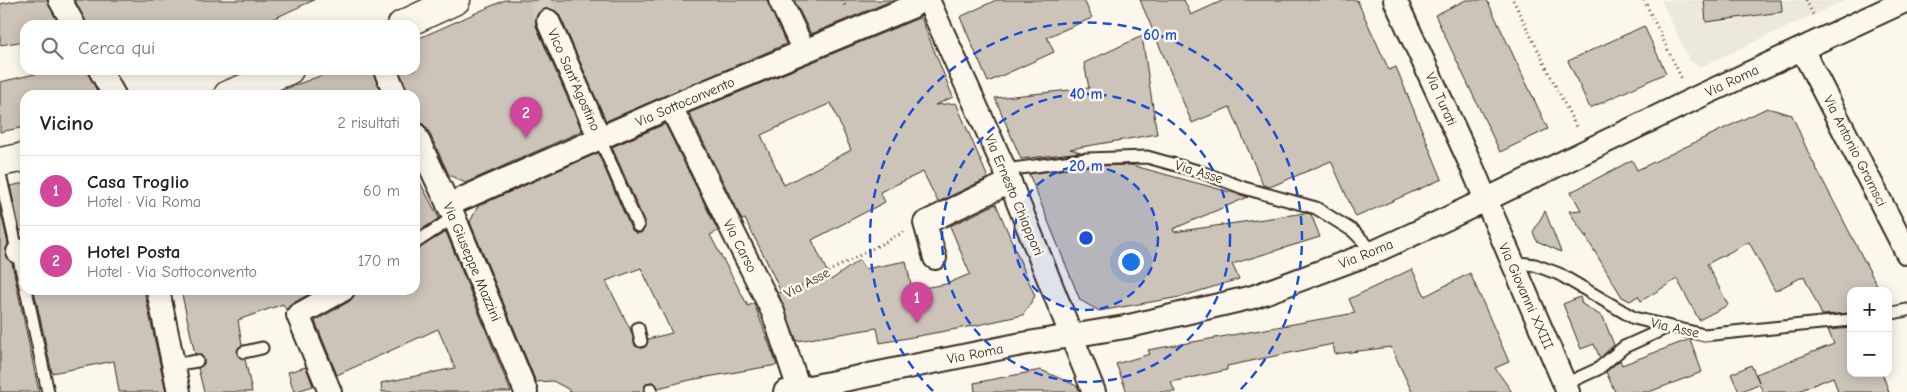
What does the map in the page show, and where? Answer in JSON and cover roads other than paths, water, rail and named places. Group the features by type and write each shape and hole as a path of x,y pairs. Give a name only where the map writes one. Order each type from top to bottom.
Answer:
{"main road":[{"path":"413,20 456,0"},
{"path":"240,90 277,75"},
{"path":"0,162 20,158"}],"street":[{"path":"60,0 71,20"},
{"path":"780,0 804,51"},
{"name":"Via Sottoconvento","path":"451,211 671,107 911,7 922,0"},
{"name":"Via Ernesto Chiappori","path":"928,0 1008,176 1094,392"},
{"name":"Via Turati","path":"1396,0 1485,200"},
{"name":"Via Roma","path":"792,390 1070,335 1125,327 1253,297 1374,252 1907,0"},
{"name":"Vico Sant'Agostino","path":"548,21 600,139"},
{"name":"Via Antonio Gramsci","path":"1802,49 1907,253"},
{"path":"103,75 111,90"},
{"path":"386,75 394,90"},
{"name":"Via Carso","path":"671,107 769,303 786,346 792,390"},
{"name":"Via Giuseppe Mazzini","path":"420,145 451,211 526,392"},
{"name":"Via Asse","path":"935,258 925,222 1008,176"},
{"name":"Via Giovanni XXIII","path":"1485,200 1567,388"},
{"path":"159,295 179,392"},
{"path":"330,392 298,315 334,295"}],"lane":[{"path":"600,139 638,226"},
{"name":"Via Asse","path":"1008,176 1087,159 1147,157 1201,172 1244,188 1316,208 1353,231 1374,252"},
{"path":"0,174 20,247"},
{"name":"Via Sottoconvento","path":"420,239 451,211"},
{"name":"Via Asse","path":"1512,262 1535,265 1560,274 1634,318 1666,328 1704,336 1847,320"},
{"path":"27,295 48,392"},
{"path":"1892,313 1907,310"},
{"path":"638,328 641,341"},
{"path":"1567,388 1598,369 1624,347 1666,328"},
{"path":"244,352 262,348"},
{"path":"173,365 197,361"}],"tunnel":[{"path":"539,0 548,21"}],"place":[{"name":"Hotel Posta","path":"526,138"},
{"name":"Casa Troglio","path":"917,323"}]}
